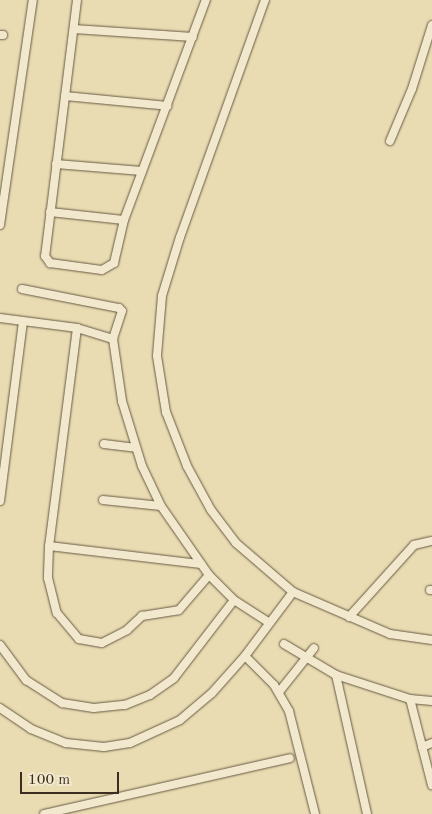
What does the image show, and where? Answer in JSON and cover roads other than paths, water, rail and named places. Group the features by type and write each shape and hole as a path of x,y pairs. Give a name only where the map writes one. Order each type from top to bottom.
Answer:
{"street":[{"path":"0,226 33,0"},
{"path":"77,0 50,212 46,260 102,270 114,262 124,220 206,0"},
{"path":"265,0 180,237 162,296 157,356 166,412 187,466 211,510 236,542 293,592 390,634 432,640"},
{"path":"390,141 412,89 432,25"},
{"path":"74,28 193,37"},
{"path":"65,96 168,106"},
{"path":"56,164 142,172"},
{"path":"50,212 124,220"},
{"path":"22,289 119,308 122,312 113,339 122,401 136,448 162,506 209,575 234,600 268,622"},
{"path":"0,318 77,328 113,339"},
{"path":"0,501 23,321"},
{"path":"77,328 49,546 48,578 57,613 74,634 93,644 120,635 142,616 179,610 209,575"},
{"path":"104,444 136,448"},
{"path":"103,500 162,506"},
{"path":"349,617 414,545 432,541"},
{"path":"49,546 201,564"},
{"path":"0,708 31,729 66,743 104,747 130,743 153,735 191,711 212,693 245,656 268,622 293,592"},
{"path":"0,645 26,680 62,702 94,708 125,705 150,695 174,678 234,600"},
{"path":"284,644 336,675 410,699 432,701"},
{"path":"279,692 314,648"},
{"path":"245,656 279,692 296,731 315,814"},
{"path":"336,675 367,814"},
{"path":"410,699 432,784"},
{"path":"422,746 432,743"},
{"path":"44,814 290,758"}]}
